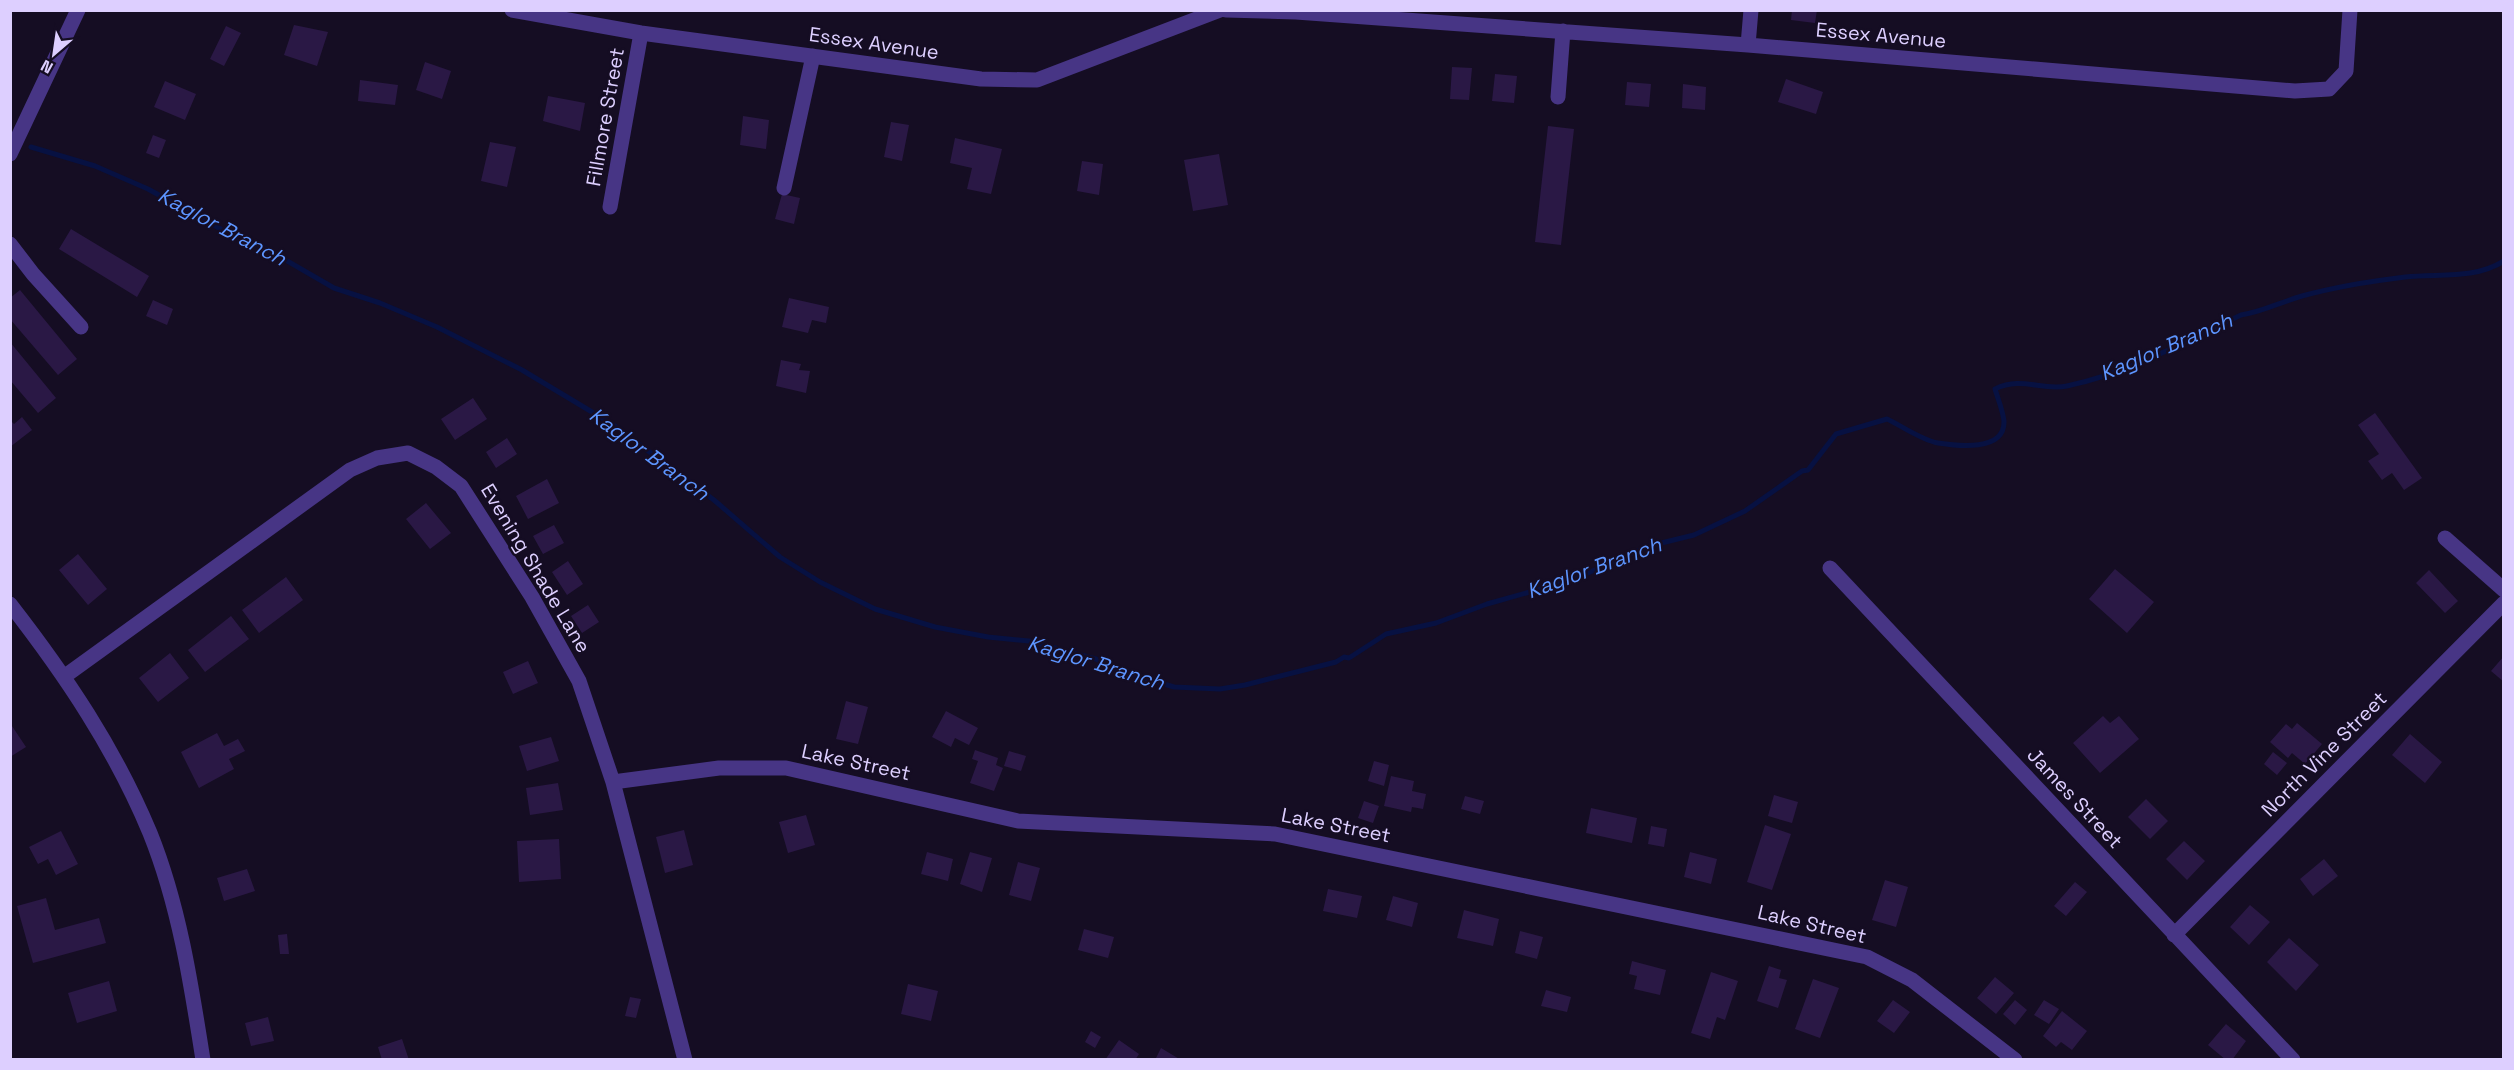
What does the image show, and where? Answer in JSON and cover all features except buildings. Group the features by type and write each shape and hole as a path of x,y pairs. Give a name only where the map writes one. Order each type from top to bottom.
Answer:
{"street":[{"name":"Essex Avenue","path":"512,10 641,33 981,79 1037,80 1220,10"},
{"name":"Essex Avenue","path":"1226,10 1296,12 1748,45 2295,91 2329,89 2346,71 2350,10"},
{"path":"1748,45 1751,10"},
{"path":"10,154 75,11"},
{"path":"1558,97 1563,31"},
{"name":"Fillmore Street","path":"610,207 641,33"},
{"path":"784,188 813,56"},
{"path":"10,244 33,274 81,327"},
{"name":"Evening Shade Lane","path":"65,676 350,470 377,458 408,453 436,467 461,486 488,525 579,681 613,782 685,1059"},
{"path":"2445,538 2504,590"},
{"name":"James Street","path":"1830,568 2290,1059"},
{"name":"North Vine Street","path":"2174,935 2504,603"},
{"path":"10,604 65,676 115,759 156,850 184,953 203,1059"},
{"name":"Lake Street","path":"613,782 719,768 786,768 1018,821 1287,836 1867,957 1912,980 2015,1059"}],"waterway":[{"name":"Kaglor Branch","path":"31,147 95,166 148,189 237,238 263,247 334,288 380,303 437,327 522,370 612,424 714,500 780,557 820,582 875,609 935,627 988,637 1029,641 1096,659 1114,669 1174,687 1220,689 1336,662 1344,657 1349,658 1386,634 1436,623 1487,604 1572,580 1649,546 1694,535 1745,511 1802,471 1808,470 1836,434 1887,419 1918,436 1938,443 1978,445 1997,438 2002,431 2004,421 1995,389 2005,385 2067,386 2134,365 2241,315 2302,296 2392,279 2456,275 2480,271 2504,261"}]}
